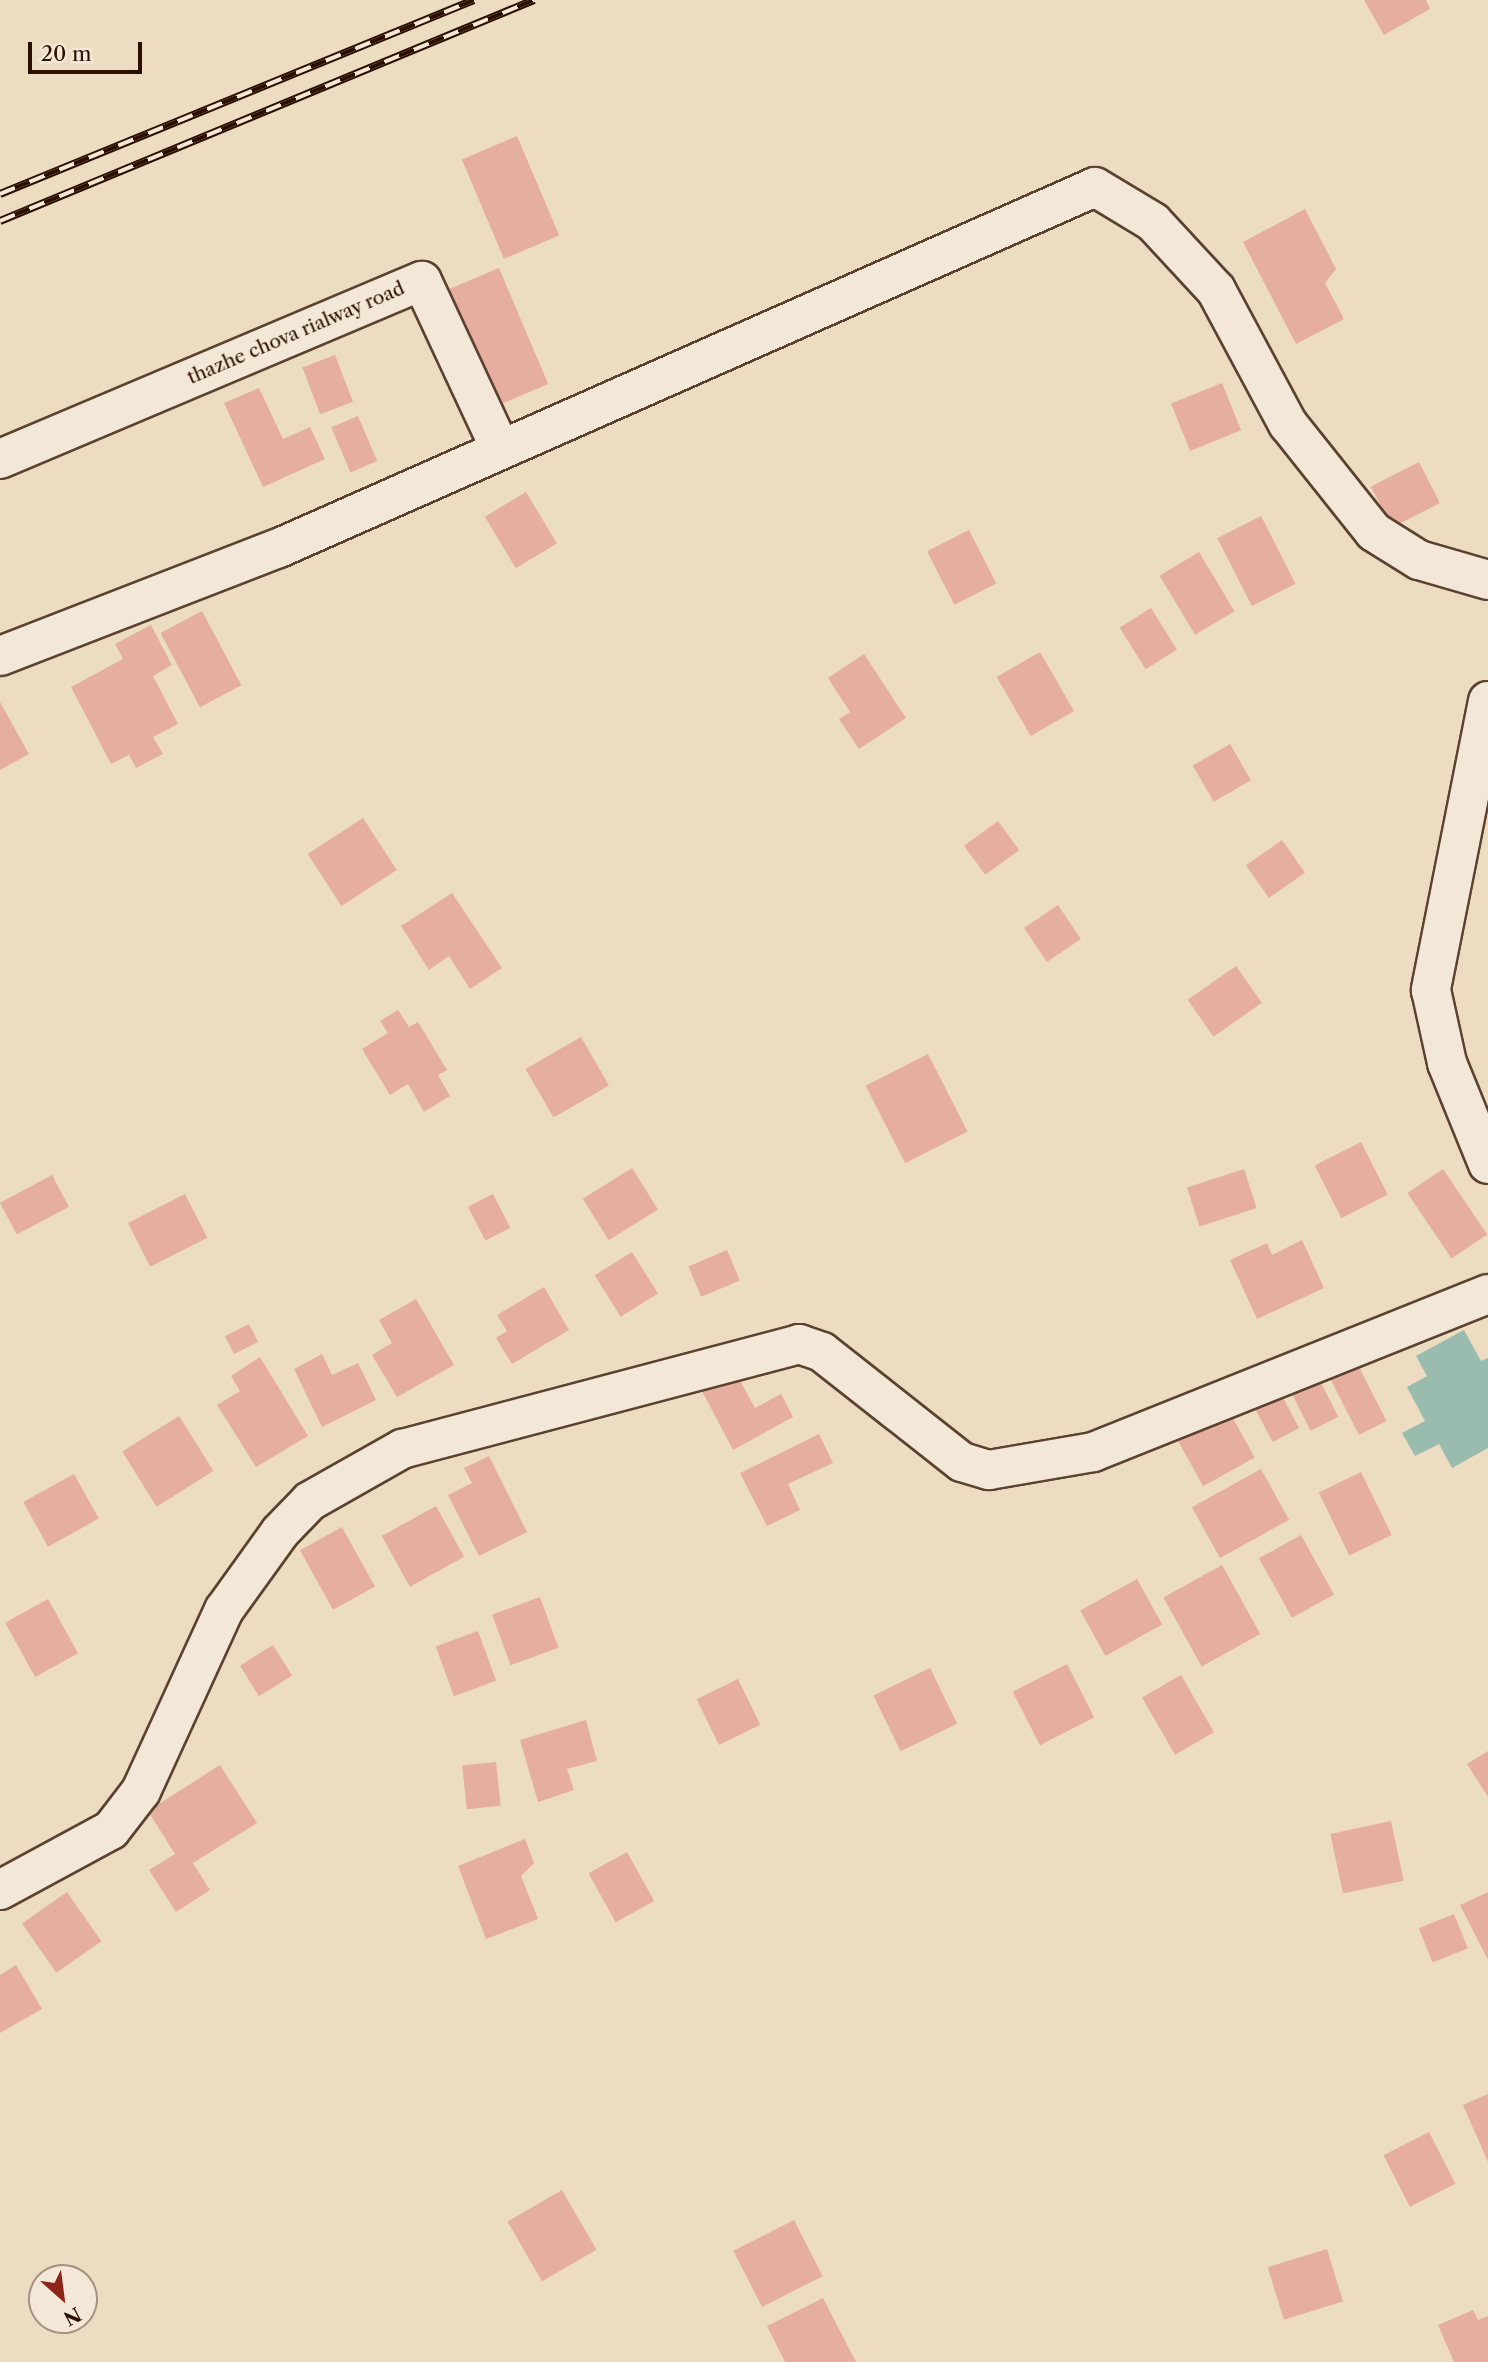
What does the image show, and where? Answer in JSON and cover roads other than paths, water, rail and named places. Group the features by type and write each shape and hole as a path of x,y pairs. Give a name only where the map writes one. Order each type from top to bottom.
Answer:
{"street":[{"path":"0,656 279,548 500,448 576,420 1095,187 1153,222 1216,290 1288,424 1374,532 1419,560 1488,580"},
{"name":"thazhe chova rialway road","path":"0,458 422,281 500,448"},
{"path":"1488,701 1431,990 1447,1063 1488,1164"},
{"path":"0,1890 111,1830 141,1791 224,1610 280,1532 310,1501 402,1450 799,1344 822,1352 962,1462 989,1469 1093,1452 1488,1294"}],"railway":[{"path":"0,194 474,0"},
{"path":"0,221 534,0"}]}
